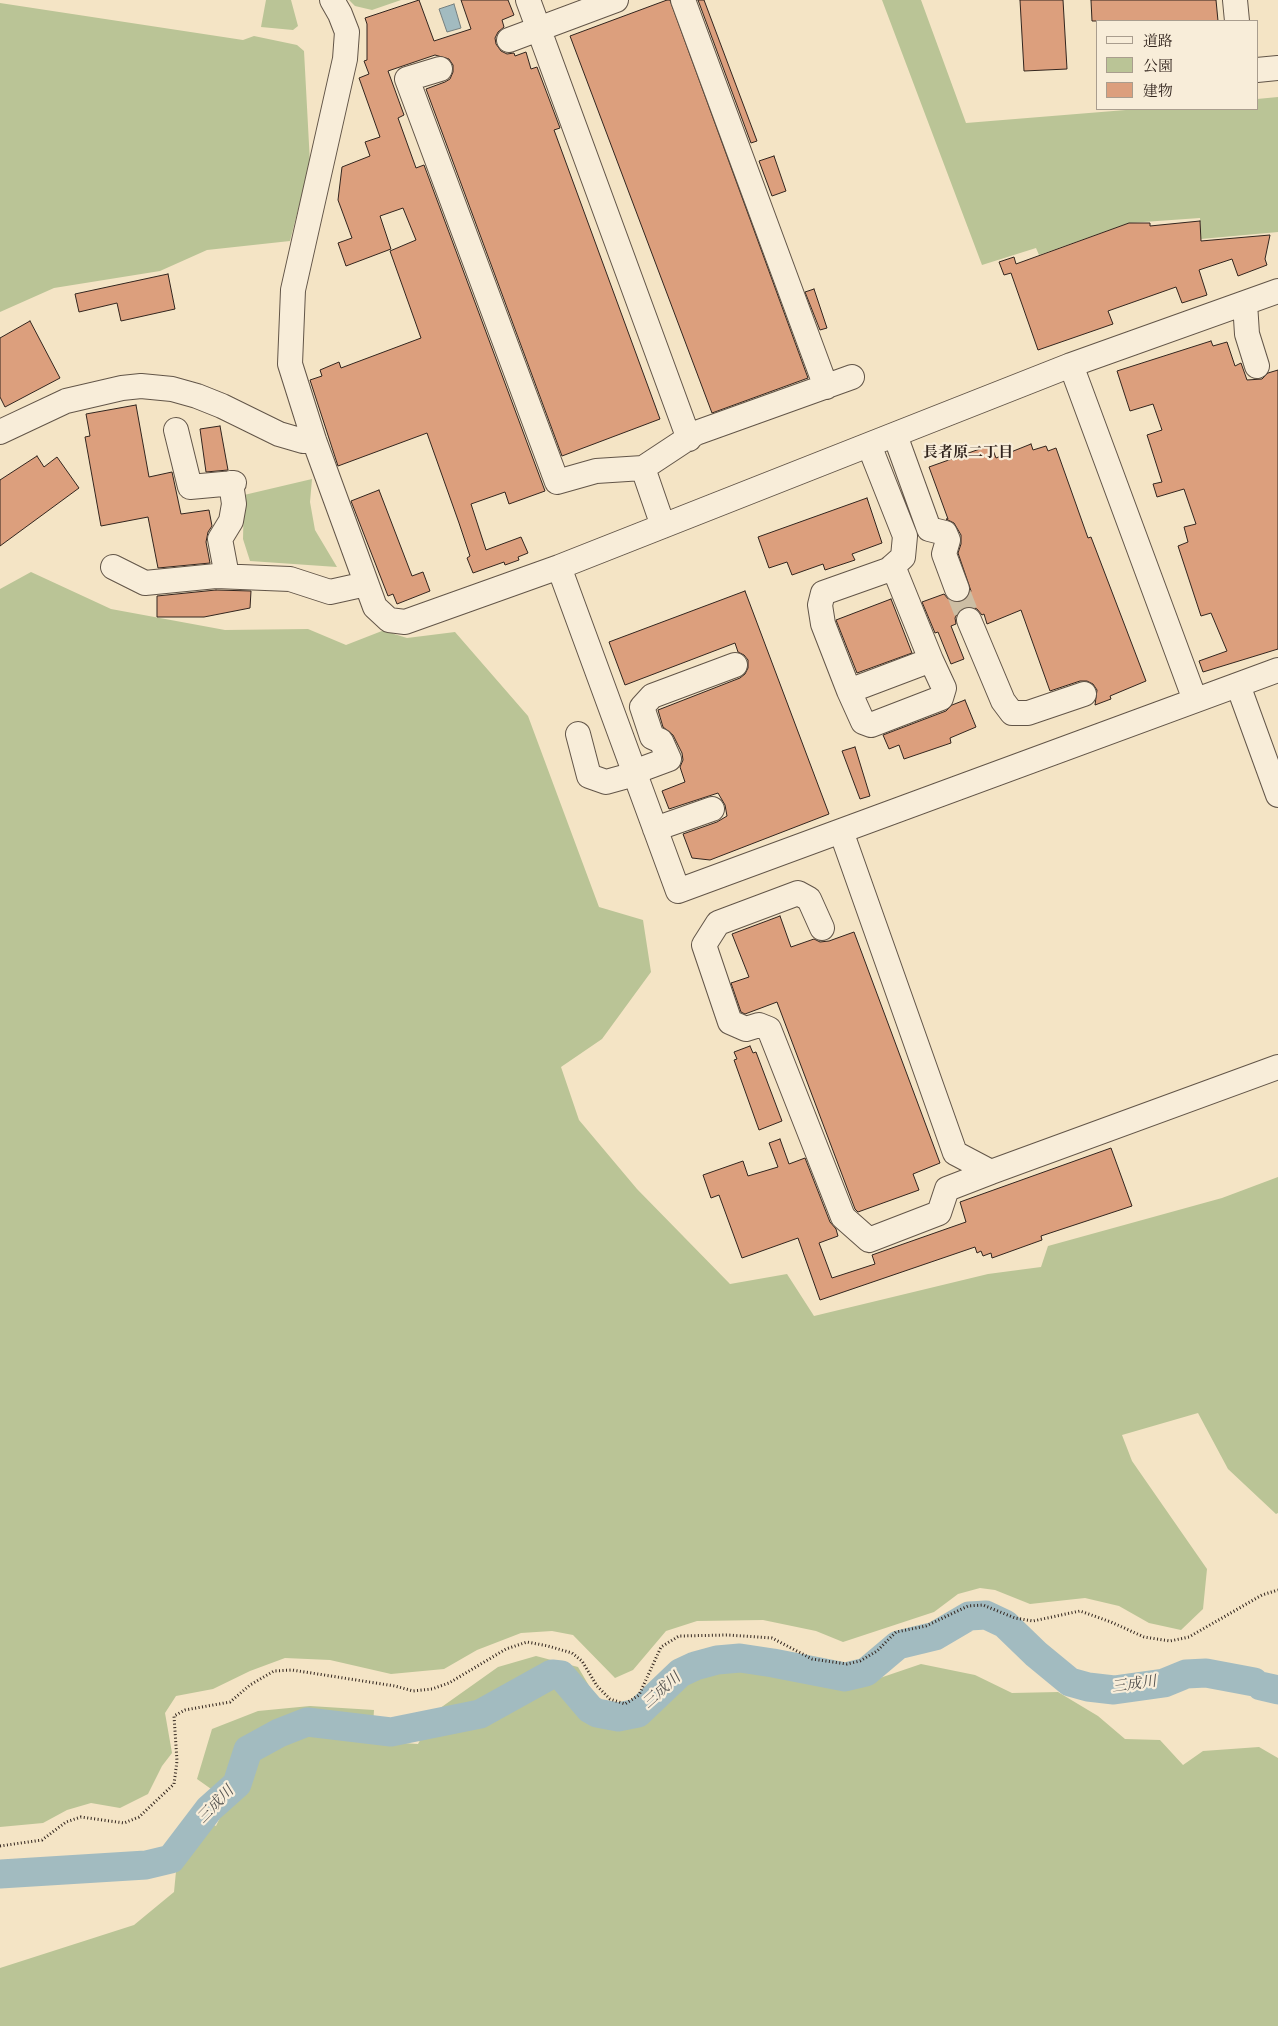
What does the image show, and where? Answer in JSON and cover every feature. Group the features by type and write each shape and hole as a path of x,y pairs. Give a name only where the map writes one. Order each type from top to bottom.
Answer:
{"street":[{"path":"332,0 347,32 345,59 292,290 290,364 314,440 366,584 375,607 389,620 405,622 558,567 1071,365 1278,291"},
{"path":"528,0 689,438"},
{"path":"509,40 616,0"},
{"path":"683,0 826,387"},
{"path":"1235,0 1237,20"},
{"path":"1258,70 1278,68"},
{"path":"440,69 407,79 557,482 596,471 643,468 696,434 852,377"},
{"path":"1245,303 1247,334 1257,366"},
{"path":"1071,365 1195,700"},
{"path":"0,432 66,401 122,388 141,386 172,389 197,396 279,434 303,441 314,440"},
{"path":"176,430 190,487 232,483 234,504 231,521 220,539 227,576"},
{"path":"895,435 929,529 945,533 948,540 944,554 957,589"},
{"path":"869,445 905,536 903,557 888,570 823,593 820,605 823,624 849,691 863,722 871,725 941,698 944,688 893,566"},
{"path":"643,468 663,526"},
{"path":"113,567 145,582 227,576 290,579 330,592 366,584"},
{"path":"558,567 678,891 1278,670"},
{"path":"969,620 1003,701 1012,713 1028,713 1084,694"},
{"path":"849,691 931,660"},
{"path":"578,734 589,776 606,782 668,759 661,741 652,736 642,706 652,696 735,665"},
{"path":"1238,685 1278,794"},
{"path":"655,829 712,809"},
{"path":"841,831 955,1153 991,1172"},
{"path":"822,928 809,900 798,893 718,923 704,944 730,1022 746,1029 759,1025 769,1029 843,1217 869,1240 939,1213 947,1189 1278,1067"}],"path":[{"path":"0,1846 42,1840 66,1822 80,1817 124,1824 139,1817 174,1784 177,1761 174,1716 185,1710 230,1702 250,1686 274,1671 292,1670 395,1686 413,1691 432,1689 449,1683 506,1650 527,1642 572,1653 582,1661 597,1686 610,1699 625,1704 639,1695 661,1647 678,1636 728,1634 772,1638 812,1659 847,1664 860,1661 877,1651 896,1632 926,1626 968,1606 983,1606 1015,1618 1032,1621 1080,1612 1111,1622 1144,1637 1170,1641 1188,1637 1262,1595 1278,1590"}],"green space":[{"path":"266,0 291,0 298,26 293,30 261,27"},
{"path":"349,0 401,0 372,10 355,6"},
{"path":"882,0 921,0 966,123 1126,110 1258,110 1258,99 1278,97 1278,232 1201,239 1200,218 1129,223 1039,255 1036,248 982,265"},
{"path":"0,3 243,40 254,36 297,45 304,51 310,163 290,241 207,250 160,271 54,288 0,312"},
{"path":"312,479 310,502 315,530 337,567 250,561 243,539 244,495"},
{"path":"31,572 111,609 225,630 308,629 346,645 387,629 394,634 407,638 455,632 528,716 599,907 643,920 651,972 602,1039 561,1067 579,1120 637,1189 730,1284 787,1274 814,1316 988,1274 1041,1267 1048,1246 1222,1198 1278,1177 1278,1513 1276,1514 1228,1469 1198,1413 1122,1435 1132,1461 1207,1569 1203,1609 1181,1630 1149,1623 1119,1606 1085,1598 1030,1604 995,1590 980,1588 958,1594 934,1612 843,1642 816,1631 763,1620 697,1621 666,1631 633,1670 615,1678 573,1635 552,1631 521,1633 477,1650 444,1669 391,1674 330,1660 285,1658 250,1671 213,1689 176,1696 165,1713 172,1753 162,1766 148,1794 120,1808 91,1803 67,1810 43,1823 0,1827 0,589"},
{"path":"724,1650 780,1654 844,1678 874,1680 921,1664 975,1675 1012,1693 1058,1692 1098,1716 1125,1739 1160,1740 1183,1765 1203,1751 1259,1747 1278,1758 1278,2026 0,2026 0,1968 134,1925 174,1892 178,1851 198,1818 216,1826 228,1801 197,1779 212,1729 258,1711 310,1706 374,1710 372,1741 418,1744 436,1711 498,1667 536,1656 578,1667 605,1713 630,1713 691,1653"}],"water":[{"path":"454,4 461,28 447,32 439,9"}],"building":[{"path":"419,0 434,41 471,29 461,0 508,0 514,15 502,20 504,27 495,38 496,44 501,51 507,54 514,53 515,56 526,52 531,69 537,67 560,128 554,130 660,419 562,456 426,89 450,79 453,65 449,59 435,55 388,71 404,115 398,118 416,168 424,165 545,491 509,504 505,492 471,504 486,550 521,537 528,553 518,557 519,560 505,565 504,562 473,573 467,558 470,556 427,433 338,466 310,380 322,376 320,370 339,362 341,368 421,338 390,251 416,240 403,208 380,216 391,249 346,266 338,243 352,238 338,200 342,167 370,156 365,142 380,137 359,78 369,74 364,61 367,60 367,24 365,18"},
{"path":"670,0 808,378 712,413 570,36"},
{"path":"698,0 704,0 757,141 751,143"},
{"path":"1020,0 1063,0 1067,69 1024,71"},
{"path":"1091,0 1216,0 1218,20 1096,20 1092,21"},
{"path":"774,156 786,191 772,196 759,161"},
{"path":"1200,221 1201,241 1270,235 1265,259 1267,265 1238,276 1232,259 1199,270 1207,295 1182,303 1176,287 1108,311 1113,324 1038,350 1011,273 1004,275 999,262 1014,257 1016,264 1129,223 1150,223 1150,226"},
{"path":"168,274 175,309 121,321 117,303 79,312 75,294"},
{"path":"814,289 827,328 820,330 805,292"},
{"path":"30,321 60,378 5,407 0,397 0,338"},
{"path":"1211,341 1213,346 1227,342 1235,366 1241,363 1247,380 1262,379 1268,373 1278,370 1278,649 1203,672 1199,661 1227,651 1211,613 1201,616 1178,546 1188,542 1184,527 1196,524 1184,489 1157,497 1153,484 1162,482 1147,435 1162,430 1153,404 1130,411 1117,371"},
{"path":"136,405 149,477 172,472 181,514 209,510 212,526 208,532 206,542 210,563 158,568 148,517 101,526 85,437 90,436 86,414"},
{"path":"220,426 228,470 206,472 200,429"},
{"path":"1031,444 1033,450 1046,446 1048,451 1056,448 1088,538 1091,537 1146,681 1110,696 1111,699 1095,705 1097,690 1093,684 1087,681 1080,681 1050,691 1021,610 987,624 984,614 982,615 977,609 970,606 963,608 955,618 956,624 951,626 964,659 951,664 938,632 935,633 922,602 944,594 955,603 961,602 967,598 971,591 958,553 961,535 954,523 946,519 948,519 929,467 991,445 996,458"},
{"path":"37,456 44,467 57,457 79,488 0,546 0,480"},
{"path":"379,490 412,576 423,572 430,591 397,604 393,594 388,596 351,501"},
{"path":"867,498 882,543 852,554 855,560 825,570 823,564 792,575 787,562 769,568 758,537"},
{"path":"216,590 251,591 250,608 204,617 157,617 157,596"},
{"path":"745,591 829,814 710,860 692,858 683,834 717,822 727,816 725,805 718,793 669,809 662,791 685,782 680,767 683,760 682,753 673,735 663,727 658,710 740,678 748,668 748,660 738,652 735,643 625,685 609,642"},
{"path":"891,599 912,653 857,673 836,620"},
{"path":"965,700 976,727 950,738 951,743 904,759 899,745 889,749 883,735 946,711 952,705"},
{"path":"855,747 870,796 860,799 842,751"},
{"path":"780,916 791,947 814,939 820,942 829,941 854,932 940,1163 913,1174 919,1190 858,1212 855,1209 777,1002 745,1014 741,1012 731,983 749,977 732,934"},
{"path":"750,1046 753,1053 756,1052 782,1121 759,1130 734,1060 737,1059 734,1052"},
{"path":"780,1139 789,1164 805,1158 830,1222 836,1229 838,1236 819,1243 832,1278 875,1264 872,1255 966,1222 960,1202 1111,1148 1132,1206 1041,1236 1042,1240 992,1258 991,1253 983,1256 981,1251 977,1253 975,1247 820,1300 798,1238 742,1258 719,1195 711,1198 703,1175 743,1161 748,1176 778,1167 769,1143"}],"waterway":[{"name":"三成川","path":"0,1874 146,1865 171,1859 209,1809 237,1784 248,1750 279,1733 307,1722 391,1732 480,1714 552,1674 561,1675 590,1709 597,1713 618,1717 638,1713 680,1673 695,1666 717,1660 740,1658 845,1677 866,1672 898,1645 935,1636 969,1616 986,1615 1005,1624 1036,1654 1070,1682 1088,1687 1114,1690 1164,1683 1186,1674 1206,1673 1254,1682"},
{"name":"三成川","path":"1261,1686 1278,1690"}],"tunnel":[{"path":"957,589 969,620"}],"district":[{"name":"長者原二丁目","path":"968,453"}]}
